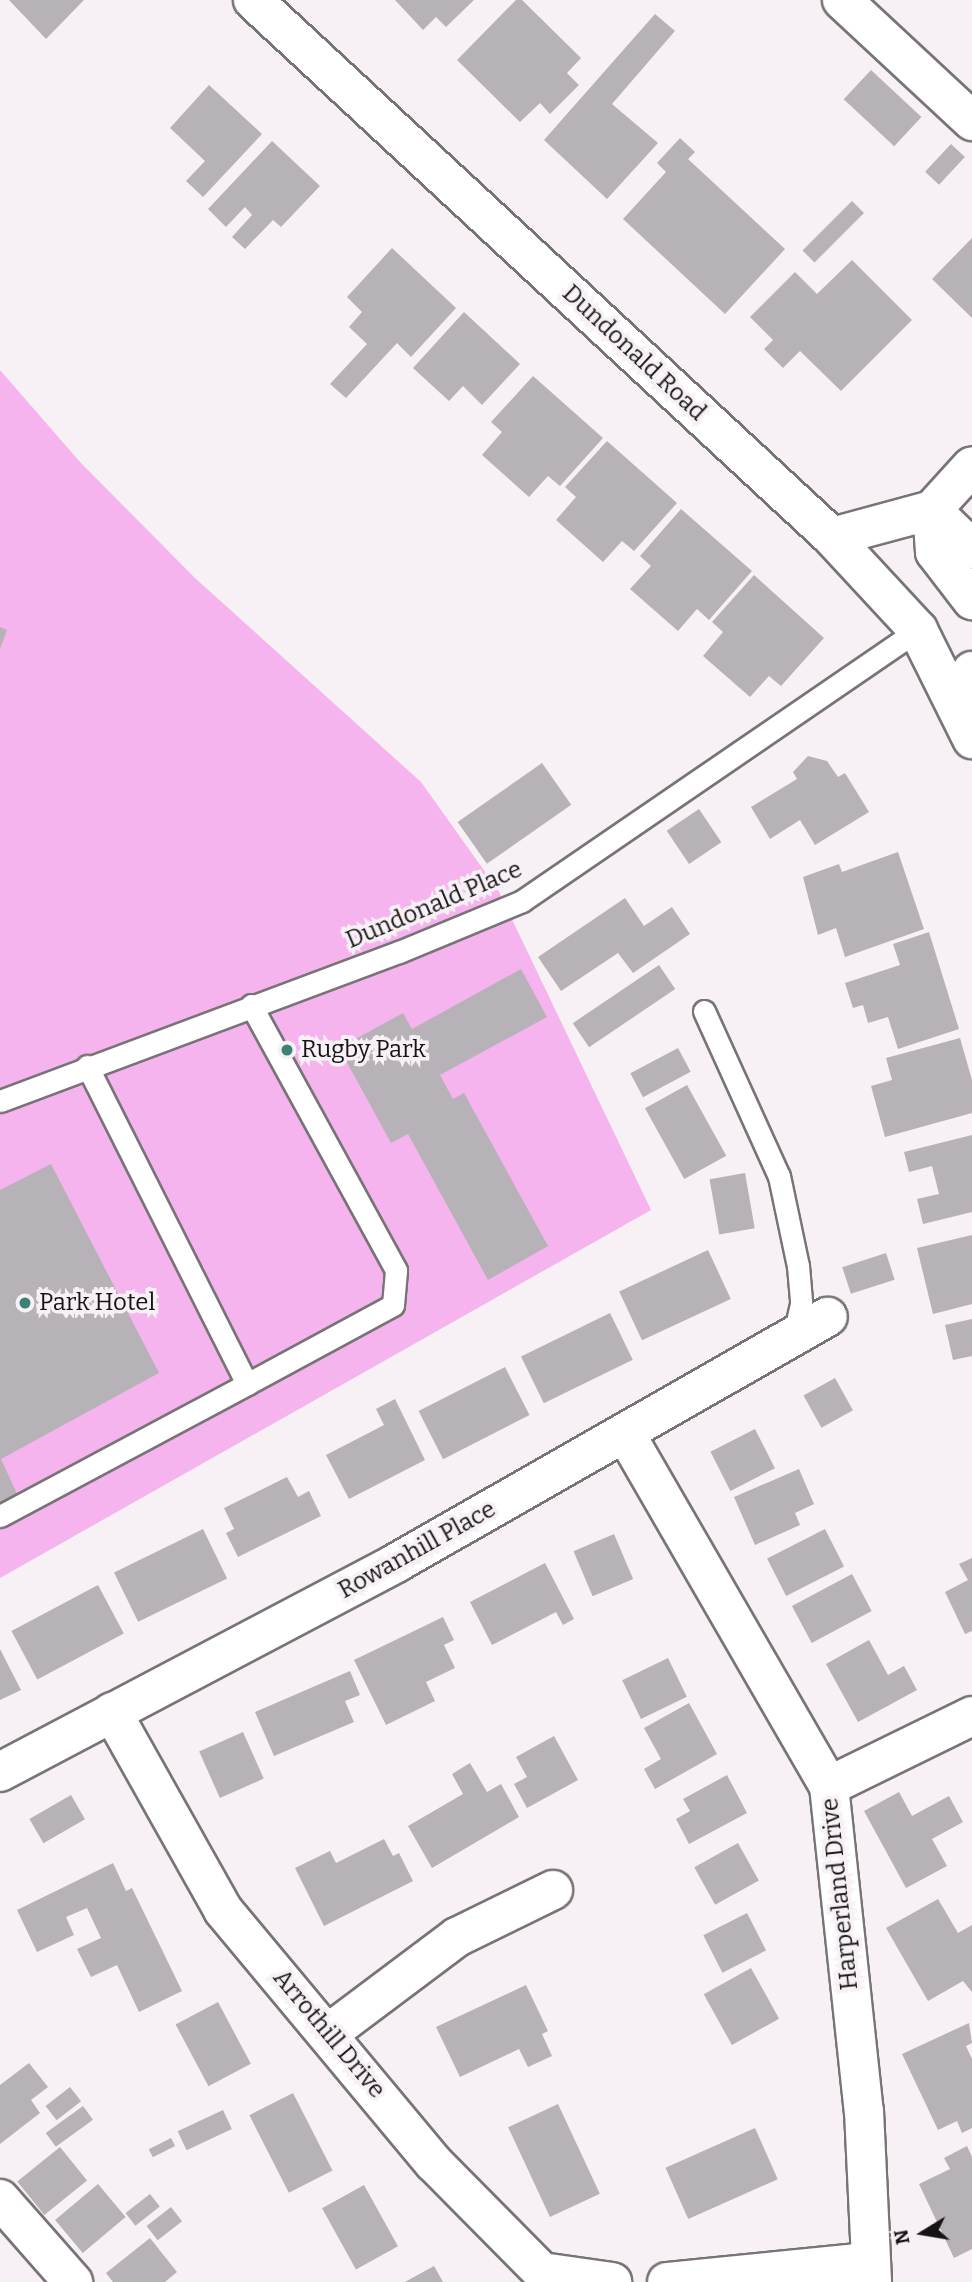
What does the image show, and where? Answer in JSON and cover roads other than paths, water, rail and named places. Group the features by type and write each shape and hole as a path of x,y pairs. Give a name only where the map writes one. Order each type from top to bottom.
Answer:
{"street":[{"name":"Dundonald Road","path":"253,0 832,537 918,630 963,684 972,739"},
{"path":"842,0 972,121"},
{"path":"832,537 932,510 972,466"},
{"path":"932,510 972,549"},
{"path":"932,510 935,552 972,600"},
{"name":"Rowanhill Place","path":"0,1772 396,1563 828,1317"},
{"name":"Harperland Drive","path":"625,1433 829,1786 864,2110 870,2272"},
{"name":"Arrothill Drive","path":"112,1712 223,1910 329,2033 434,2162 542,2272 575,2279 612,2282"},
{"path":"829,1786 972,1716"},
{"path":"329,2033 457,1937 553,1890"},
{"path":"0,2199 73,2282"},
{"path":"667,2282 870,2272"}],"lane":[{"name":"Dundonald Place","path":"0,1101 87,1066 399,952 522,901 918,630"},
{"path":"0,1516 393,1305 396,1270 251,1005"},
{"path":"704,1011 779,1176 798,1266 801,1304 793,1338"},
{"path":"87,1066 247,1384"}],"place":[{"name":"Rugby Park","path":"287,1050"},
{"name":"Park Hotel","path":"25,1303"}]}
